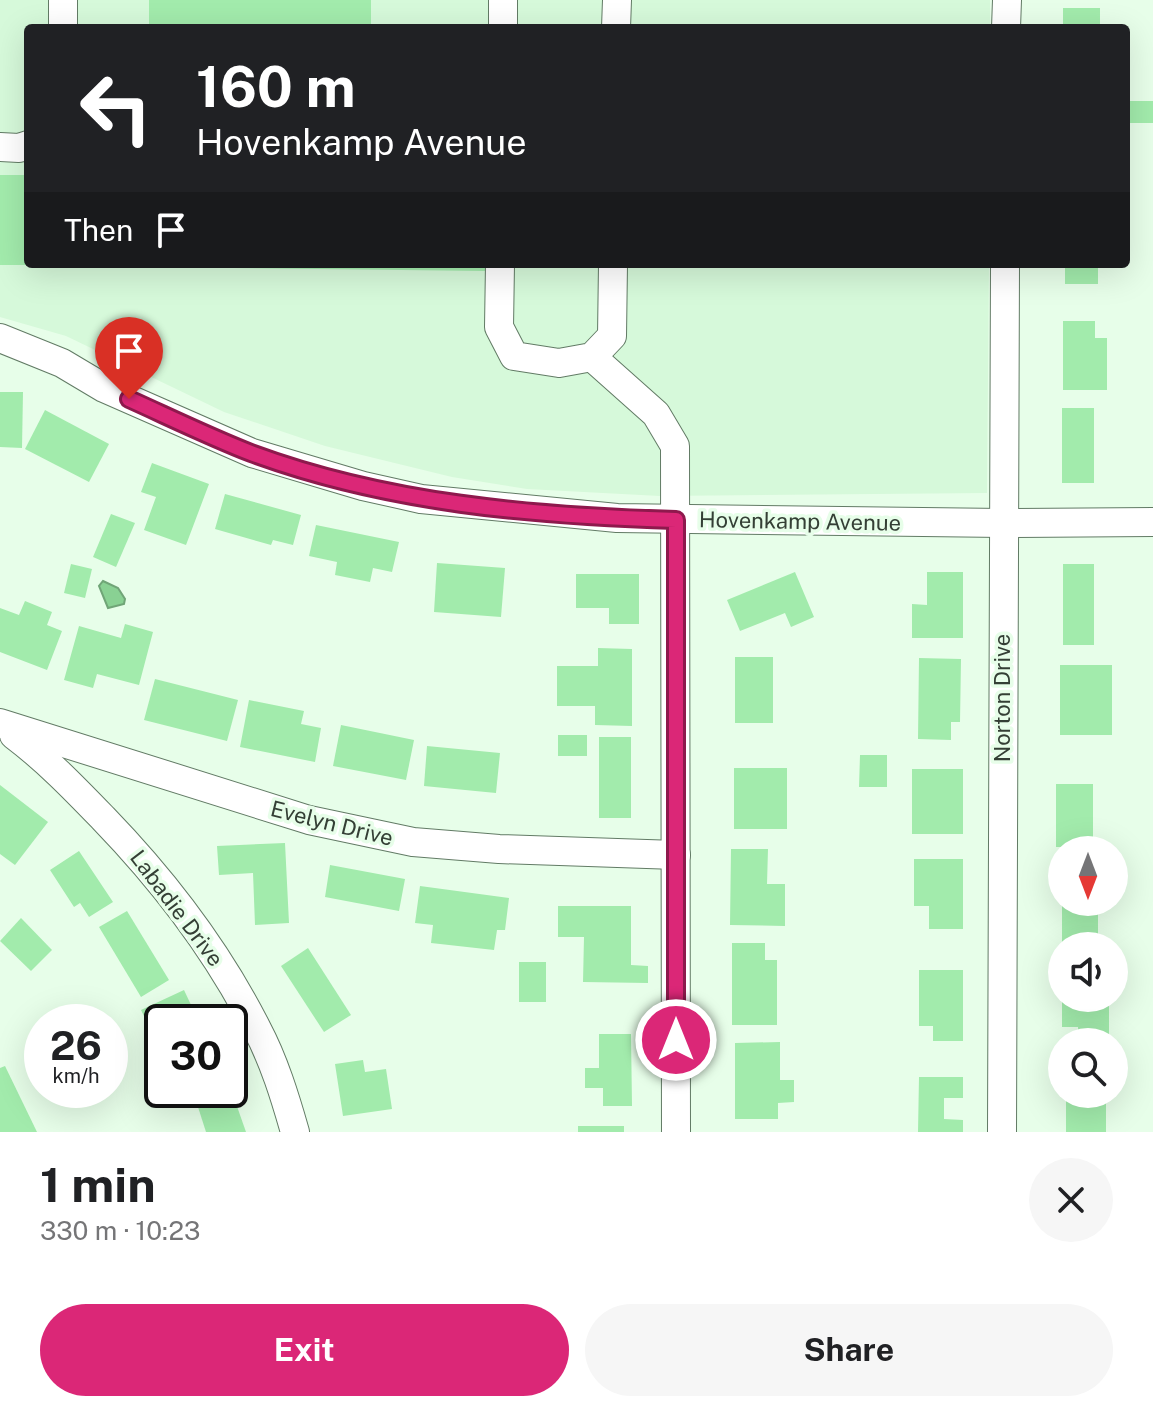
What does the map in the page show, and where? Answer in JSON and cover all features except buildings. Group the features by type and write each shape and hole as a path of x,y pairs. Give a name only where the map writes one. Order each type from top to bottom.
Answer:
{"street":[{"path":"63,0 63,24"},
{"path":"503,0 503,24"},
{"path":"616,24 617,0"},
{"path":"1006,24 1007,0"},
{"path":"0,147 24,146"},
{"path":"500,268 499,327 514,356 559,363 592,357 612,336 613,268"},
{"name":"Norton Drive","path":"1002,1132 1005,268"},
{"name":"Hovenkamp Avenue","path":"0,338 62,363 104,388 252,453 363,486 421,499 617,518 676,520 1153,522"},
{"path":"592,357 656,414 675,446 676,1132"},
{"name":"Evelyn Drive","path":"0,724 309,820 413,842 499,849 676,855"},
{"name":"Labadie Drive","path":"0,724 47,760 147,863 211,948 258,1031 295,1132"}],"shaded area":[{"path":"0,0 990,0 990,24 24,24 24,268 989,268 987,493 660,496 527,489 452,477 325,446 224,412 66,336 0,317"},
{"path":"103,581 118,588 125,599 124,604 108,608 99,586"}],"route":[{"path":"129,399 252,453 363,486 421,499 617,518 676,520 676,1040"}]}
